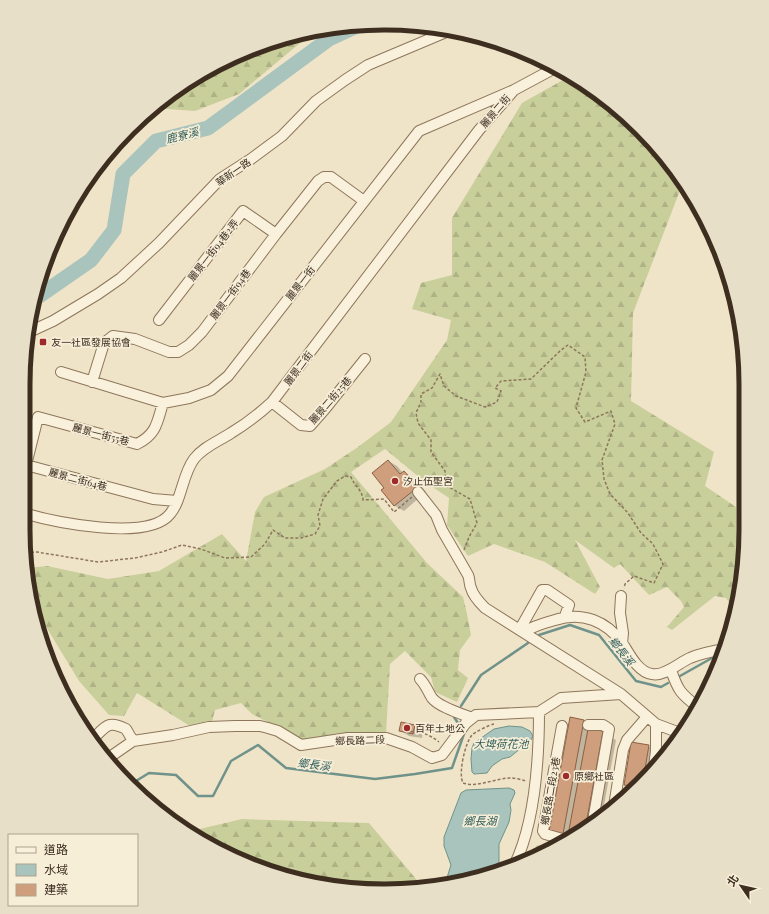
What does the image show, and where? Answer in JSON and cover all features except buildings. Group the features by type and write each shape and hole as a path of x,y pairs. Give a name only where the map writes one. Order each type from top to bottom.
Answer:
{"street":[{"name":"華新一路","path":"34,330 53,321 98,294 121,278 159,243 220,179 251,159 282,136 316,101 368,65 440,35"},
{"name":"麗景一街","path":"61,372 163,403 190,398 211,390 228,376 419,131 514,90 549,71"},
{"name":"麗景二街","path":"30,515 39,518 104,528 133,528 157,524 170,514 177,501 186,472 194,458 203,449 232,433 256,417 272,402 479,130 514,90"},
{"name":"麗景一街94巷","path":"92,382 104,343 113,336 135,339 169,352 178,352 189,345 202,332 318,181 324,177 331,177 364,201"},
{"name":"麗景一街94巷2弄","path":"159,320 243,211 276,234"},
{"name":"麗景二街25巷","path":"272,402 301,425 310,426 365,359"},
{"name":"麗景一街55巷","path":"38,418 137,444 146,440 154,429 163,403"},
{"name":"麗景二街64巷","path":"30,449 38,418"},
{"name":"麗景二街64巷","path":"30,466 153,499 177,501"},
{"path":"418,492 436,515 442,530 461,560 471,582 471,588 485,608 621,694 656,724 675,731"},
{"path":"522,631 542,590 547,590 569,605 565,616"},
{"path":"621,596 620,613 623,633 622,643"},
{"path":"522,631 565,616 586,617 599,622 608,628 622,643 637,664 645,672 653,675 671,670 689,658 709,651 717,650"},
{"path":"671,670 682,695 694,704"},
{"path":"420,680 433,699 472,718 476,715 497,713 539,712 561,698 621,694"},
{"path":"517,858 530,820 539,752 539,712"},
{"path":"615,798 623,750 627,740 647,717"},
{"name":"鄉長路二段","path":"112,756 133,741 173,736 209,727 260,726 278,731 300,745 348,738 386,738 412,747 432,758 442,755 466,723 472,718"},
{"path":"96,736 106,726 113,724 126,729 133,741"},
{"path":"655,758 656,724"},
{"path":"588,725 603,725 609,729 594,815"},
{"name":"鄉長路二段23巷","path":"560,838 545,834 543,831 562,726"}],"path":[{"path":"461,560 469,537 477,524 470,499 447,486 445,471 432,452 431,440 418,423 416,413 421,402 421,394 432,388 440,374 444,386 456,396 485,407 497,402 501,392 495,388 501,381 531,379 568,345 585,357 586,372 576,408 586,422 610,411 615,424 602,460 604,479 610,494 628,513 641,533 653,544 663,564 654,583 634,576 625,584 621,596"},
{"path":"31,552 44,552 98,562 136,558 162,552 182,545 201,549 225,558 251,557 265,544 273,530 285,538 301,538 315,534 320,526 318,515 322,499 337,481 344,476 350,477 354,484 362,491 363,500 384,499 394,512 418,492"},
{"path":"495,724 489,725 472,734 467,745 461,772 461,779 463,783 484,783 512,778 535,782"},
{"path":"406,730 421,732 431,736 440,743"}],"green space":[{"path":"304,39 239,94 195,111 162,109 207,77 249,57"},
{"path":"565,79 600,103 635,134 666,169 681,190 633,313 631,401 714,452 705,486 736,507 737,561 731,605 726,598 715,596 672,630 667,627 684,607 681,601 667,587 649,595 620,564 614,568 575,540 600,587 595,594 545,562 494,544 468,556 447,525 449,498 425,482 385,449 351,472 427,563 463,597 471,635 460,650 458,670 468,678 457,702 435,692 431,677 405,651 390,664 386,734 348,733 302,740 252,714 241,703 215,710 212,722 190,726 137,693 124,716 109,715 79,681 45,625 44,626 37,599 32,568 47,566 108,579 159,571 222,534 246,561 255,512 264,497 325,469 358,447 391,422 447,340 451,320 412,309 421,283 452,275 452,218 522,103"},
{"path":"242,819 369,823 419,882 384,884 361,883 338,881 293,872 249,857 207,837 196,830"},
{"path":"537,845 543,846 541,847 534,851"}],"water":[{"name":"大埤荷花池","path":"509,726 522,727 530,731 533,736 531,740 510,757 502,759 492,766 487,773 474,774 472,772 471,759 474,743 494,729"},
{"name":"鄉長湖","path":"509,788 514,790 515,793 510,804 511,810 509,822 499,844 499,865 476,872 447,878 451,865 444,846 444,837 461,793 466,790"}],"waterway":[{"name":"鹿寮溪","path":"42,294 91,260 114,230 123,174 156,141 208,128 329,39 343,33"},
{"name":"鄉長溪","path":"539,635 570,625 599,635 636,681 661,687 668,683"},
{"name":"鄉長溪","path":"461,706 481,675 528,643"},
{"name":"鄉長溪","path":"680,676 712,658 714,658"},
{"name":"鄉長溪","path":"454,717 458,723"},
{"name":"鄉長溪","path":"135,781 149,773 176,775 198,796 213,796 231,761 258,745 286,768 375,779 415,774 452,768 465,731"}],"place":[{"name":"友一社區發展協會","path":"43,342"},
{"name":"汐止伍聖宮","path":"395,481"},
{"name":"百年土地公","path":"407,728"},
{"name":"原鄉社區","path":"566,776"}]}
